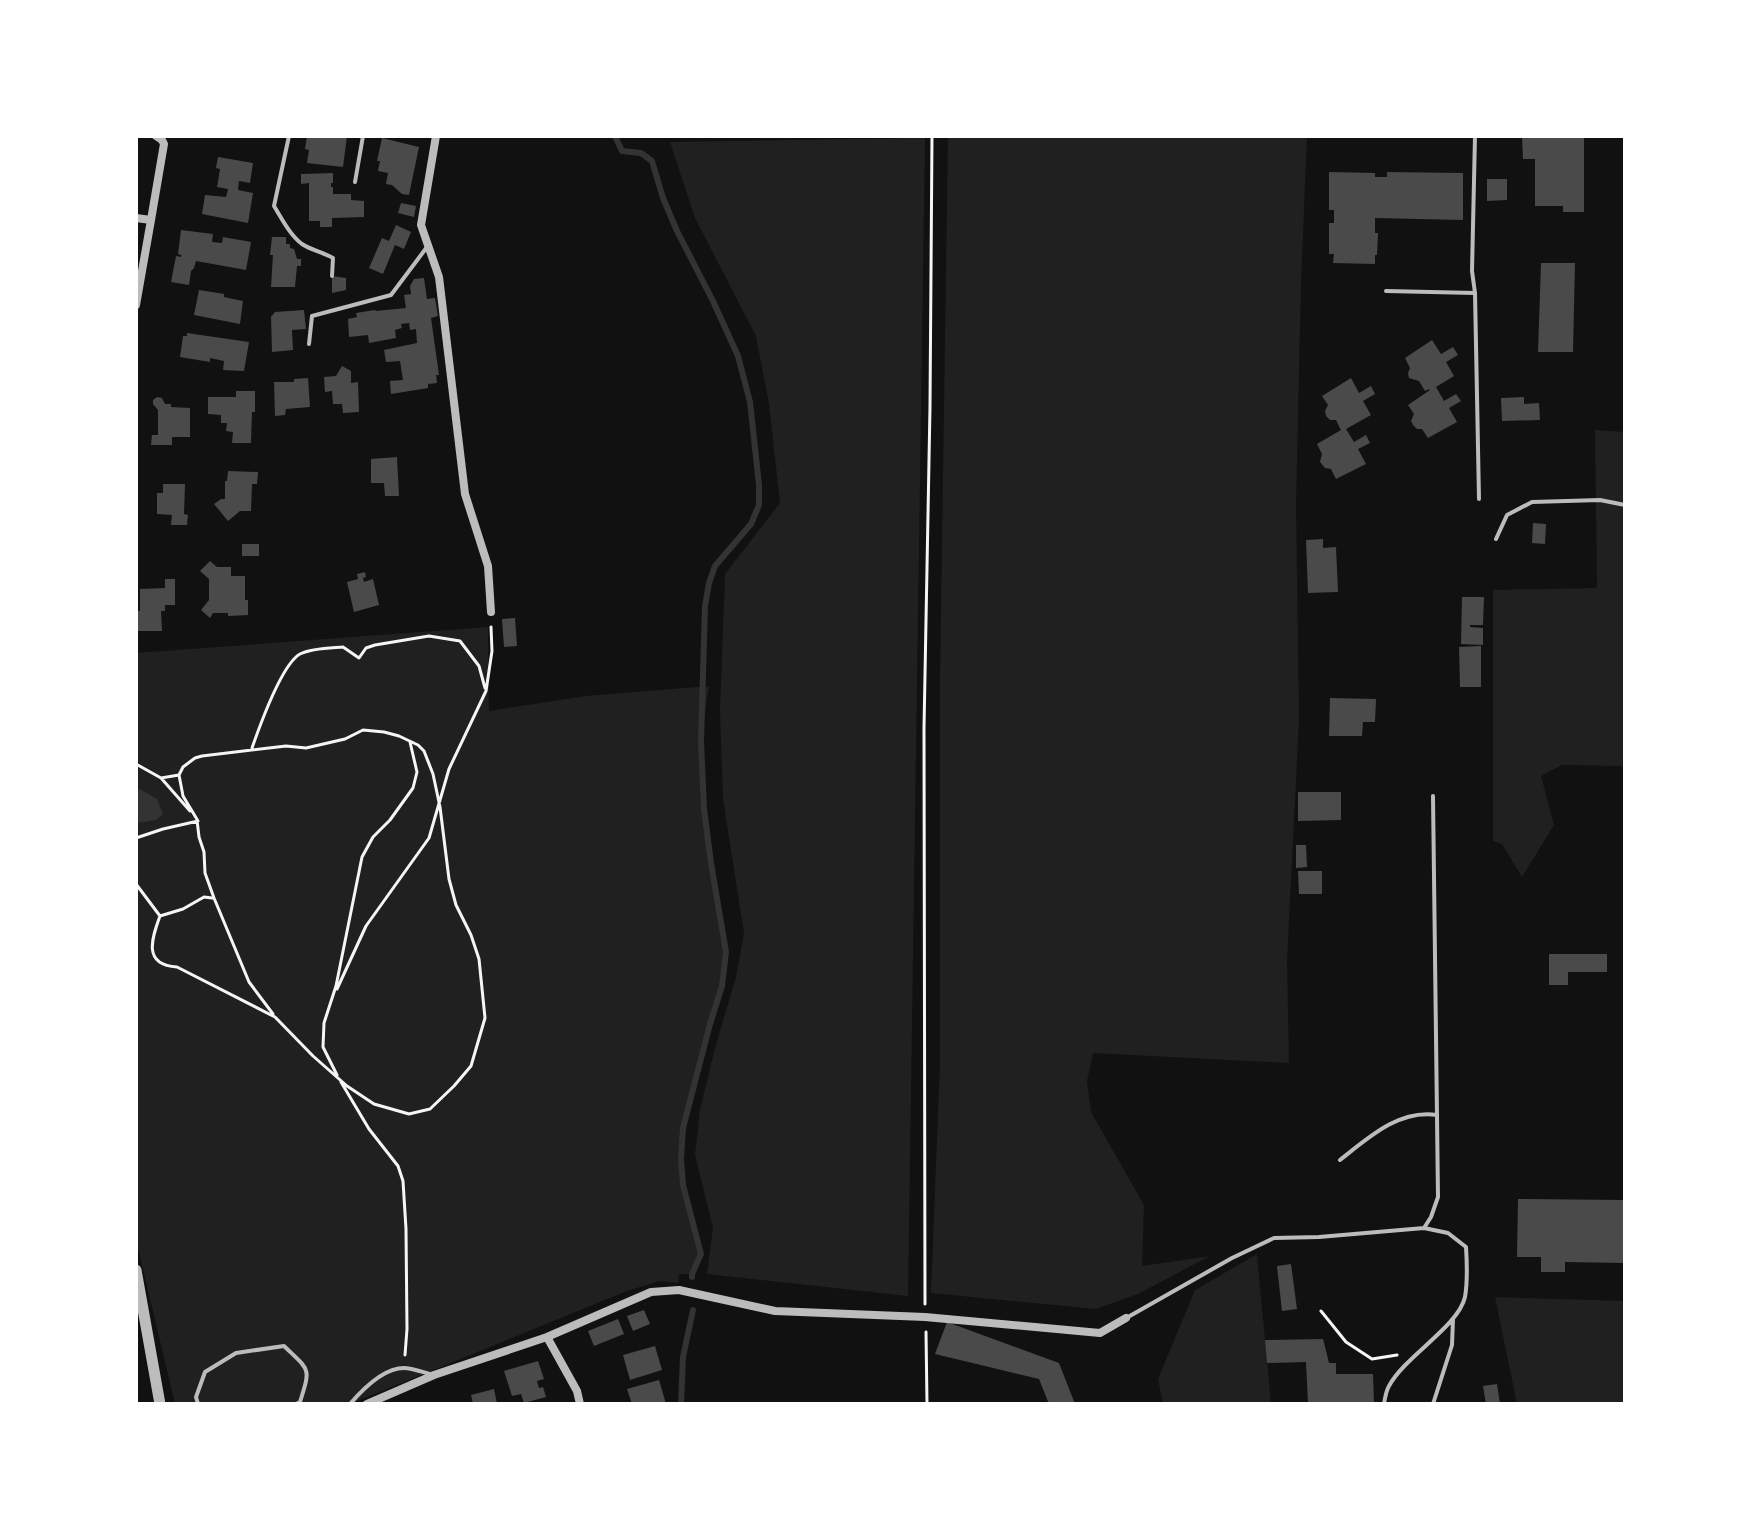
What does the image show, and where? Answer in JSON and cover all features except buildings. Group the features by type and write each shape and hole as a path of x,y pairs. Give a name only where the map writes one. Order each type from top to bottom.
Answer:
{"street":[{"path":"136,305 164,144 156,136"},
{"path":"436,136 421,225 439,277 465,494 488,566 491,612"},
{"path":"136,218 151,220"},
{"path":"136,1270 160,1404"},
{"path":"367,1404 434,1375 547,1337 651,1292 679,1290 775,1311 925,1317 1100,1333 1126,1318"},
{"path":"547,1337 577,1391 580,1404"}],"lane":[{"path":"289,136 274,206 303,245 333,258 332,276"},
{"path":"355,182 363,136"},
{"path":"1475,136 1472,271 1479,499"},
{"path":"309,344 312,316 391,295 428,246"},
{"path":"1386,291 1475,293"},
{"path":"1496,539 1507,515 1532,502 1600,500 1625,505"},
{"path":"1424,1228 1438,1197 1433,796"},
{"path":"1340,1160 1385,1126 1422,1112 1437,1115"},
{"path":"1126,1318 1274,1238 1424,1228 1448,1233 1466,1247 1465,1299 1453,1319 1417,1352 1388,1387 1384,1404"},
{"path":"1433,1404 1452,1345 1453,1319"},
{"path":"198,1404 196,1397 205,1372 236,1353 284,1346 305,1366 308,1376 300,1402 296,1404"},
{"path":"350,1404 379,1377 405,1368 434,1375"}],"path":[{"path":"927,1404 924,728 932,136"},
{"path":"331,999 366,926 429,838 449,769 486,691 492,651 491,612"},
{"path":"251,749 267,706 298,655 343,647 359,658 366,648 375,645 429,636 460,641 479,666 486,691"},
{"path":"363,730 384,732 410,742 424,751 433,774 449,879 456,905 479,959 485,1018 471,1066 430,1109 409,1114 374,1104 338,1078 275,1017 249,982 205,873 198,821 183,796 179,775 183,767 195,758 251,749 306,748 345,739 363,730"},
{"path":"405,1368 406,1229 403,1181 398,1166 369,1129 323,1047 324,1023 336,986 362,857 373,837 390,820 413,788 417,772 410,742"},
{"path":"136,764 161,778 198,821"},
{"path":"161,778 179,775"},
{"path":"136,838 198,821"},
{"path":"136,884 160,916"},
{"path":"160,916 183,909 204,897 214,898"},
{"path":"160,916 150,946 154,957 168,967 177,967 275,1017"},
{"path":"1321,1311 1346,1342 1372,1359 1417,1352"}],"shaded area":[{"path":"948,136 1307,136 1296,505 1299,720 1287,960 1289,1063 1093,1053 1087,1081 1091,1112 1144,1205 1142,1266 1210,1256 1138,1294 1096,1309 931,1293 940,1062 940,678"},
{"path":"925,138 908,1296 707,1274 713,1228 695,1155 700,1110 736,977 744,933 723,799 720,710 725,574 780,503 769,404 756,336 695,218 670,142"},
{"path":"1595,430 1625,432 1625,766 1562,765 1541,776 1554,825 1522,877 1502,844 1493,841 1493,590 1597,588"},
{"path":"488,627 489,711 586,696 709,686 701,741 704,809 726,952 722,986 683,1128 681,1159 683,1185 701,1254 692,1274 679,1274 678,1283 660,1281 627,1291 350,1404 175,1404 136,1240 136,653"},
{"path":"136,787 157,799 163,814 156,820 136,823"},
{"path":"1257,1254 1271,1404 1163,1404 1158,1379 1195,1290"},
{"path":"1495,1297 1625,1301 1625,1404 1517,1404"}],"waterway":[{"path":"615,136 622,151 641,153 652,161 677,231 738,356 750,402 759,485 759,505 751,524 715,566 705,606 701,741 704,809 726,952 722,986 683,1128 683,1185 701,1254 692,1277"},
{"path":"681,1404 683,1357 693,1310"}]}
